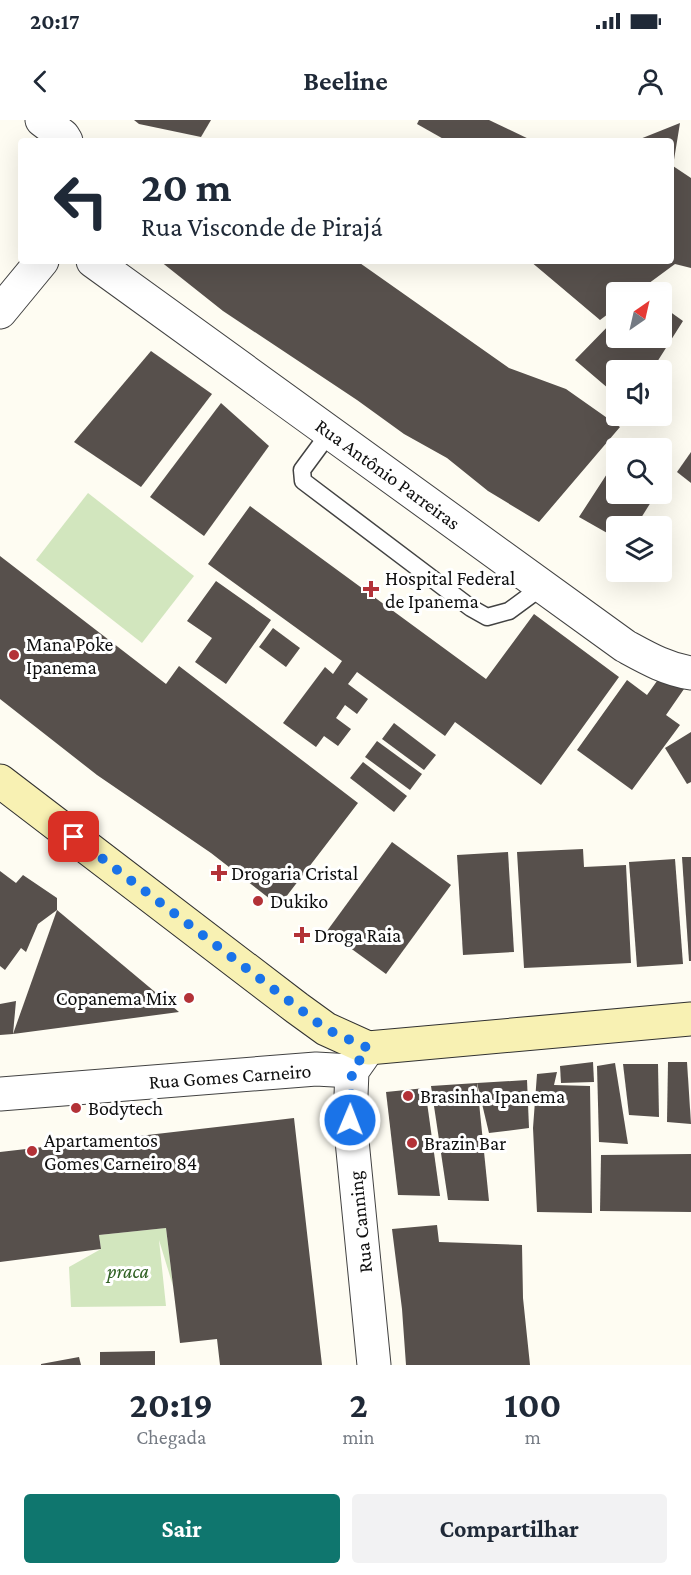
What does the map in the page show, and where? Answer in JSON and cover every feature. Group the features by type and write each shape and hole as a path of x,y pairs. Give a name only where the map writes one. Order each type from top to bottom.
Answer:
{"main road":[{"path":"0,781 326,1029 360,1060"},
{"name":"Rua Gomes Carneiro","path":"360,1060 691,1018"}],"street":[{"path":"42,120 64,138"},
{"path":"0,312 40,264"},
{"name":"Rua Antônio Parreiras","path":"97,264 625,646 674,670 691,673"},
{"name":"Rua Gomes Carneiro","path":"0,1094 316,1069 360,1060"},
{"name":"Rua Canning","path":"360,1060 350,1120 374,1365"}],"lane":[{"path":"330,432 302,470 303,481 471,608 488,617 509,611 543,586"}],"green space":[{"path":"88,493 194,576 142,643 36,560"},
{"name":"praca","path":"166,1228 173,1286 159,1240 166,1306 71,1307 69,1267 101,1249 99,1235"}],"building":[{"path":"134,120 211,120 201,137 139,124"},
{"path":"419,120 489,120 527,138 442,138 417,124"},
{"path":"680,123 674,160 674,138 642,138"},
{"path":"674,167 691,178 691,268 675,264 651,282 606,282 606,316 600,320 534,264 674,264"},
{"path":"164,264 361,264 509,368 566,389 606,417 606,426 620,427 611,438 606,438 606,443 539,522 488,491 447,458 404,434 223,311"},
{"path":"672,313 683,321 672,338"},
{"path":"606,328 606,348 666,348 658,360 606,360 606,386 575,360"},
{"path":"151,351 212,394 141,487 74,442"},
{"path":"221,403 269,446 204,536 150,497"},
{"path":"691,452 691,483 677,472"},
{"path":"606,475 606,504 650,504 642,516 606,516 606,532 579,517"},
{"path":"250,506 486,679 534,614 619,677 541,785 455,722 445,736 357,672 348,684 368,699 357,714 345,705 336,718 351,729 338,746 324,736 316,747 283,723 325,667 333,674 342,661 208,564"},
{"path":"0,556 166,684 179,666 358,803 279,906 211,853 97,775 0,699"},
{"path":"216,581 271,620 226,684 195,662 212,638 187,621"},
{"path":"273,628 300,648 286,667 259,647"},
{"path":"662,674 684,689 666,715 680,725 632,790 577,750 627,680 647,695"},
{"path":"394,723 436,755 424,770 382,739"},
{"path":"691,732 691,782 687,784 665,748"},
{"path":"377,741 422,774 410,790 365,757"},
{"path":"363,762 407,796 394,812 350,778"},
{"path":"392,842 451,885 386,974 327,931"},
{"path":"583,849 584,867 626,865 631,963 524,968 517,852"},
{"path":"508,852 514,952 463,955 457,855"},
{"path":"682,857 691,857 691,961 689,961"},
{"path":"675,859 683,964 637,967 629,862"},
{"path":"0,871 16,883 23,875 57,898 57,910 38,924 26,952 21,948 5,970 0,966"},
{"path":"57,910 179,1012 13,1034"},
{"path":"16,1001 13,1034 0,1035 0,1004"},
{"path":"593,1062 594,1082 561,1083 560,1066"},
{"path":"668,1062 687,1062 691,1124 667,1122"},
{"path":"615,1063 628,1144 599,1142 597,1066"},
{"path":"623,1064 658,1064 659,1117 629,1115"},
{"path":"557,1072 554,1085 590,1086 592,1213 537,1212 533,1128 537,1074"},
{"path":"527,1080 529,1128 489,1133 477,1083"},
{"path":"477,1083 489,1201 448,1200 431,1086"},
{"name":"Brazin Bar","path":"425,1088 440,1196 398,1195 386,1092"},
{"path":"294,1118 322,1365 220,1365 217,1339 180,1343 166,1228 99,1235 101,1249 0,1262 0,1152"},
{"path":"691,1154 691,1212 600,1211 601,1155"},
{"path":"437,1225 439,1242 522,1245 523,1298 530,1365 406,1365 392,1229"},
{"path":"155,1351 155,1365 100,1365 100,1352"},
{"path":"79,1357 81,1365 41,1365 41,1364"}],"place":[{"name":"Hospital Federal de Ipanema","path":"371,589"},
{"name":"Mana Poke Ipanema","path":"14,655"},
{"name":"Drogaria Cristal","path":"219,873"},
{"name":"Dukiko","path":"258,901"},
{"name":"Droga Raia","path":"302,935"},
{"name":"Copanema Mix","path":"189,998"},
{"name":"Brasinha Ipanema","path":"408,1096"},
{"name":"Bodytech","path":"76,1108"},
{"name":"Brazin Bar","path":"412,1143"},
{"name":"Apartamentos Gomes Carneiro 84","path":"32,1151"}],"route":[{"path":"74,837 326,1029 368,1048 352,1071 350,1120"}]}
